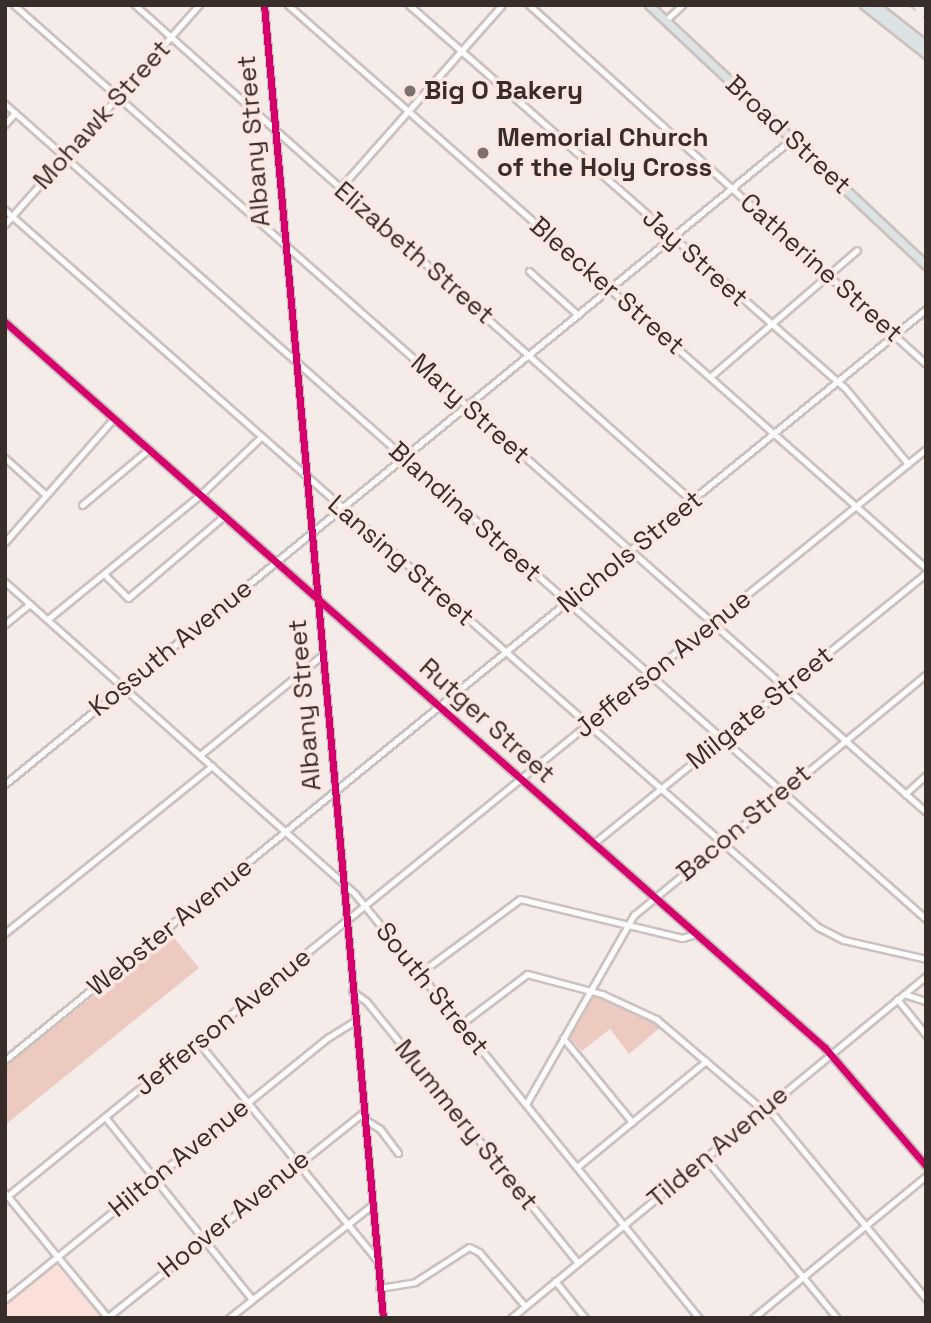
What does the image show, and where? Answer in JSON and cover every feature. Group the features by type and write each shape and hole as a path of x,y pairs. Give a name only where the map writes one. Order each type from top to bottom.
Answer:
{"main road":[{"name":"Broad Street","path":"649,5 926,265"},
{"path":"863,5 926,54"},
{"path":"875,5 926,46"}],"street":[{"name":"Mary Street","path":"13,5 926,812"},
{"name":"Elizabeth Street","path":"135,5 692,500"},
{"name":"Mohawk Street","path":"5,224 199,5"},
{"name":"Albany Street","path":"264,5 341,879 383,1318"},
{"name":"Bleecker Street","path":"288,5 926,568"},
{"name":"Jay Street","path":"409,5 838,382 908,464"},
{"path":"340,188 502,5"},
{"name":"Catherine Street","path":"529,5 926,364"},
{"path":"666,20 682,5"},
{"name":"Blandina Street","path":"5,104 926,919"},
{"path":"5,124 15,113"},
{"name":"Kossuth Avenue","path":"5,784 792,139"},
{"name":"Lansing Street","path":"5,210 798,910 829,935 926,959"},
{"path":"710,377 768,323 857,250"},
{"path":"529,271 578,315"},
{"name":"Nichols Street","path":"334,793 926,309"},
{"name":"Rutger Street","path":"5,322 831,1053 926,1166"},
{"path":"5,542 114,418"},
{"path":"48,619 200,495 261,437"},
{"path":"82,505 149,449"},
{"name":"Jefferson Avenue","path":"6,1196 366,907 926,449"},
{"path":"5,458 46,495"},
{"path":"104,573 128,598 224,516"},
{"name":"Milgate Street","path":"594,843 926,573"},
{"name":"South Street","path":"5,582 341,879 699,1318"},
{"path":"5,624 30,604"},
{"path":"200,755 321,656"},
{"name":"Bacon Street","path":"526,1104 628,924 655,897 926,674"},
{"path":"5,933 212,766"},
{"path":"905,794 926,775"},
{"name":"Webster Avenue","path":"5,1060 334,793"},
{"path":"420,973 502,908 520,899 682,937 696,934"},
{"path":"461,1024 522,975 590,990 656,1018 765,1108 926,1299"},
{"name":"Tilden Avenue","path":"510,1318 926,976"},
{"name":"Mummery Street","path":"352,991 366,1001 578,1263"},
{"path":"904,994 926,1001"},
{"path":"897,999 926,1034"},
{"name":"Hilton Avenue","path":"5,1299 247,1103 355,1021"},
{"path":"564,1038 632,1122"},
{"path":"198,1042 377,1260"},
{"path":"577,1167 706,1061"},
{"path":"363,1116 380,1129 398,1153"},
{"name":"Hoover Avenue","path":"108,1318 297,1163 363,1116"},
{"path":"105,1117 252,1299"},
{"path":"705,1158 837,1318"},
{"path":"754,1318 926,1176"},
{"path":"6,1196 108,1318"},
{"path":"229,1318 372,1205"},
{"path":"380,1288 415,1282 463,1250 474,1249 525,1306"},
{"path":"555,1281 585,1318"}],"shaded area":[{"path":"171,934 199,968 5,1125 5,1067"},
{"path":"595,994 652,1019 661,1027 629,1054 610,1029 582,1051 569,1037"},
{"path":"56,1264 103,1318 5,1318 5,1303"}],"railway":[{"path":"909,5 926,19"}],"cycle path":[{"path":"264,5 383,1318"},
{"path":"5,322 825,1048 926,1166"}],"place":[{"name":"Big O Bakery","path":"410,91"},
{"name":"Memorial Church of the Holy Cross","path":"483,153"}]}
